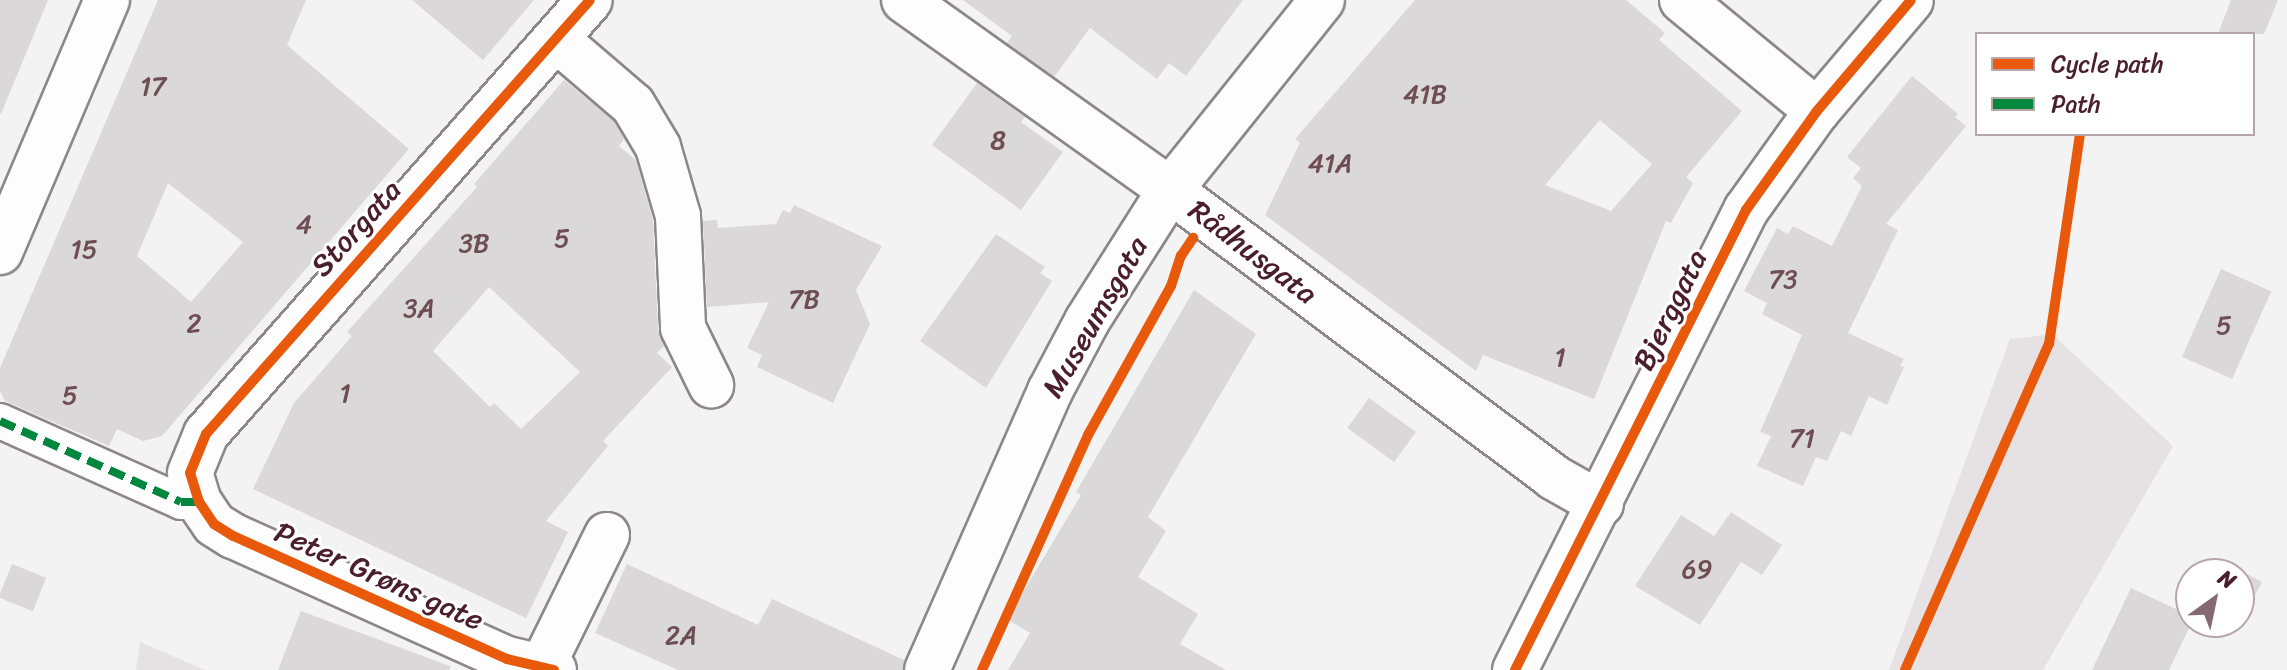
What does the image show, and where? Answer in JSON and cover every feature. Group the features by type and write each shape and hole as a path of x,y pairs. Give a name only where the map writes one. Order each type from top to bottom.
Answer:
{"street":[{"path":"0,252 107,0"},
{"name":"Storgata","path":"199,502 190,473 206,434 590,0"},
{"name":"Rådhusgata","path":"904,0 1170,190 1553,477 1601,504"},
{"name":"Museumsgata","path":"927,670 1050,391 1087,321 1170,190 1322,0"},
{"path":"1682,0 1817,111"},
{"name":"Bjerggata","path":"1515,670 1746,210 1817,111 1911,0"},
{"path":"556,39 633,105 658,147 678,216 683,328 711,385"},
{"path":"0,421 181,502 199,502"},
{"name":"Peter Grøns gate","path":"199,502 214,524 233,536 507,659 548,667"},
{"path":"548,667 607,535"}],"shaded area":[{"path":"2052,334 2173,446 2043,670 1889,670 2010,339"},
{"path":"140,642 205,670 136,670"}],"building":[{"path":"0,0 48,0 1,114 0,114"},
{"path":"158,0 306,0 287,45 409,149 162,436 143,441 117,429 109,446 5,401 0,391 0,368","holes":["168,183 243,242 191,302 137,256"]},
{"path":"412,0 534,0 483,60"},
{"path":"963,0 1243,0 1186,76 1169,63 1157,79 1090,28 1054,77 1007,43 1012,36"},
{"path":"1415,0 1626,0 1665,33 1659,40 1742,111 1686,177 1693,183 1671,223 1666,221 1594,399 1483,355 1476,371 1265,215 1300,143 1295,139","holes":["1600,120 1652,164 1611,211 1545,185"]},
{"path":"2231,0 2278,0 2264,34 2219,32"},
{"path":"1912,76 1958,114 1955,117 1966,126 1886,224 1898,230 1848,333 1904,359 1900,366 1904,367 1887,405 1869,396 1851,436 1841,431 1827,461 1816,457 1803,486 1757,466 1771,436 1760,432 1802,335 1762,314 1767,303 1744,291 1777,228 1788,234 1793,226 1832,246 1862,186 1853,178 1861,168 1847,157"},
{"path":"564,80 614,121 624,139 619,146 636,160 653,220 658,329 664,346 657,353 672,367 603,441 608,446 546,521 568,532 526,618 253,489 294,403 352,336 347,332 477,187 474,184","holes":["489,287 580,372 521,429 494,403 490,407 433,351"]},
{"path":"977,83 1025,117 1021,122 1063,152 1021,210 932,145"},
{"path":"794,205 882,246 856,290 870,324 833,403 757,367 762,355 747,348 769,302 707,307 703,221 717,220 718,228 776,224 783,210 790,213"},
{"path":"996,234 1045,267 1040,273 1052,281 986,388 920,341"},
{"path":"2221,269 2271,291 2232,379 2182,357"},
{"path":"1194,290 1256,334 1148,517 1166,531 1138,577 1198,614 1180,644 1226,670 1008,670 1030,633 1007,619 1081,495 1076,492"},
{"path":"1369,398 1416,432 1394,462 1347,428"},
{"path":"1731,512 1782,545 1762,575 1741,562 1700,625 1635,586 1681,515 1714,536"},
{"path":"12,564 46,578 33,611 0,598"},
{"path":"627,564 758,625 772,599 904,660 902,670 678,670 595,633"},
{"path":"2255,578 2262,582 2255,595"},
{"path":"2131,588 2175,609 2175,638 2184,638 2169,670 2092,670"},
{"path":"301,611 450,666 450,670 278,670"}],"marked path":[{"path":"0,421 181,502 199,502"}],"cycle path":[{"path":"554,670 507,659 233,536 214,524 199,502 190,473 206,434 590,0"},
{"path":"1515,670 1746,210 1817,111 1911,0"},
{"path":"1905,670 2049,344 2080,136"},
{"path":"982,670 1088,435 1171,286 1181,256 1193,238"}]}
